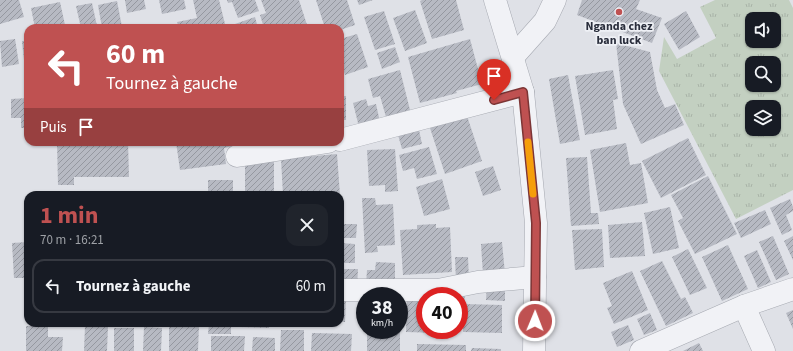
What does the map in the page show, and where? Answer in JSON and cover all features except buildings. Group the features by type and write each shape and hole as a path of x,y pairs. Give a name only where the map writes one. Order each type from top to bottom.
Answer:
{"street":[{"path":"495,0 523,92 536,223 534,351"},
{"path":"513,57 545,21 555,0"},
{"path":"344,139 523,92"},
{"path":"237,156 302,146"},
{"path":"344,290 438,290 478,282 535,277"},
{"path":"641,351 744,306 793,289"},
{"path":"744,306 764,351"}],"green space":[{"path":"715,0 789,0 793,8 793,190 736,219 659,71 664,37 677,59 716,38 700,7"}],"slow traffic":[{"path":"528,142 533,194"}],"place":[{"name":"Nganda chez ban luck","path":"619,12"}],"route":[{"path":"494,100 523,92 536,223 535,321"}]}
